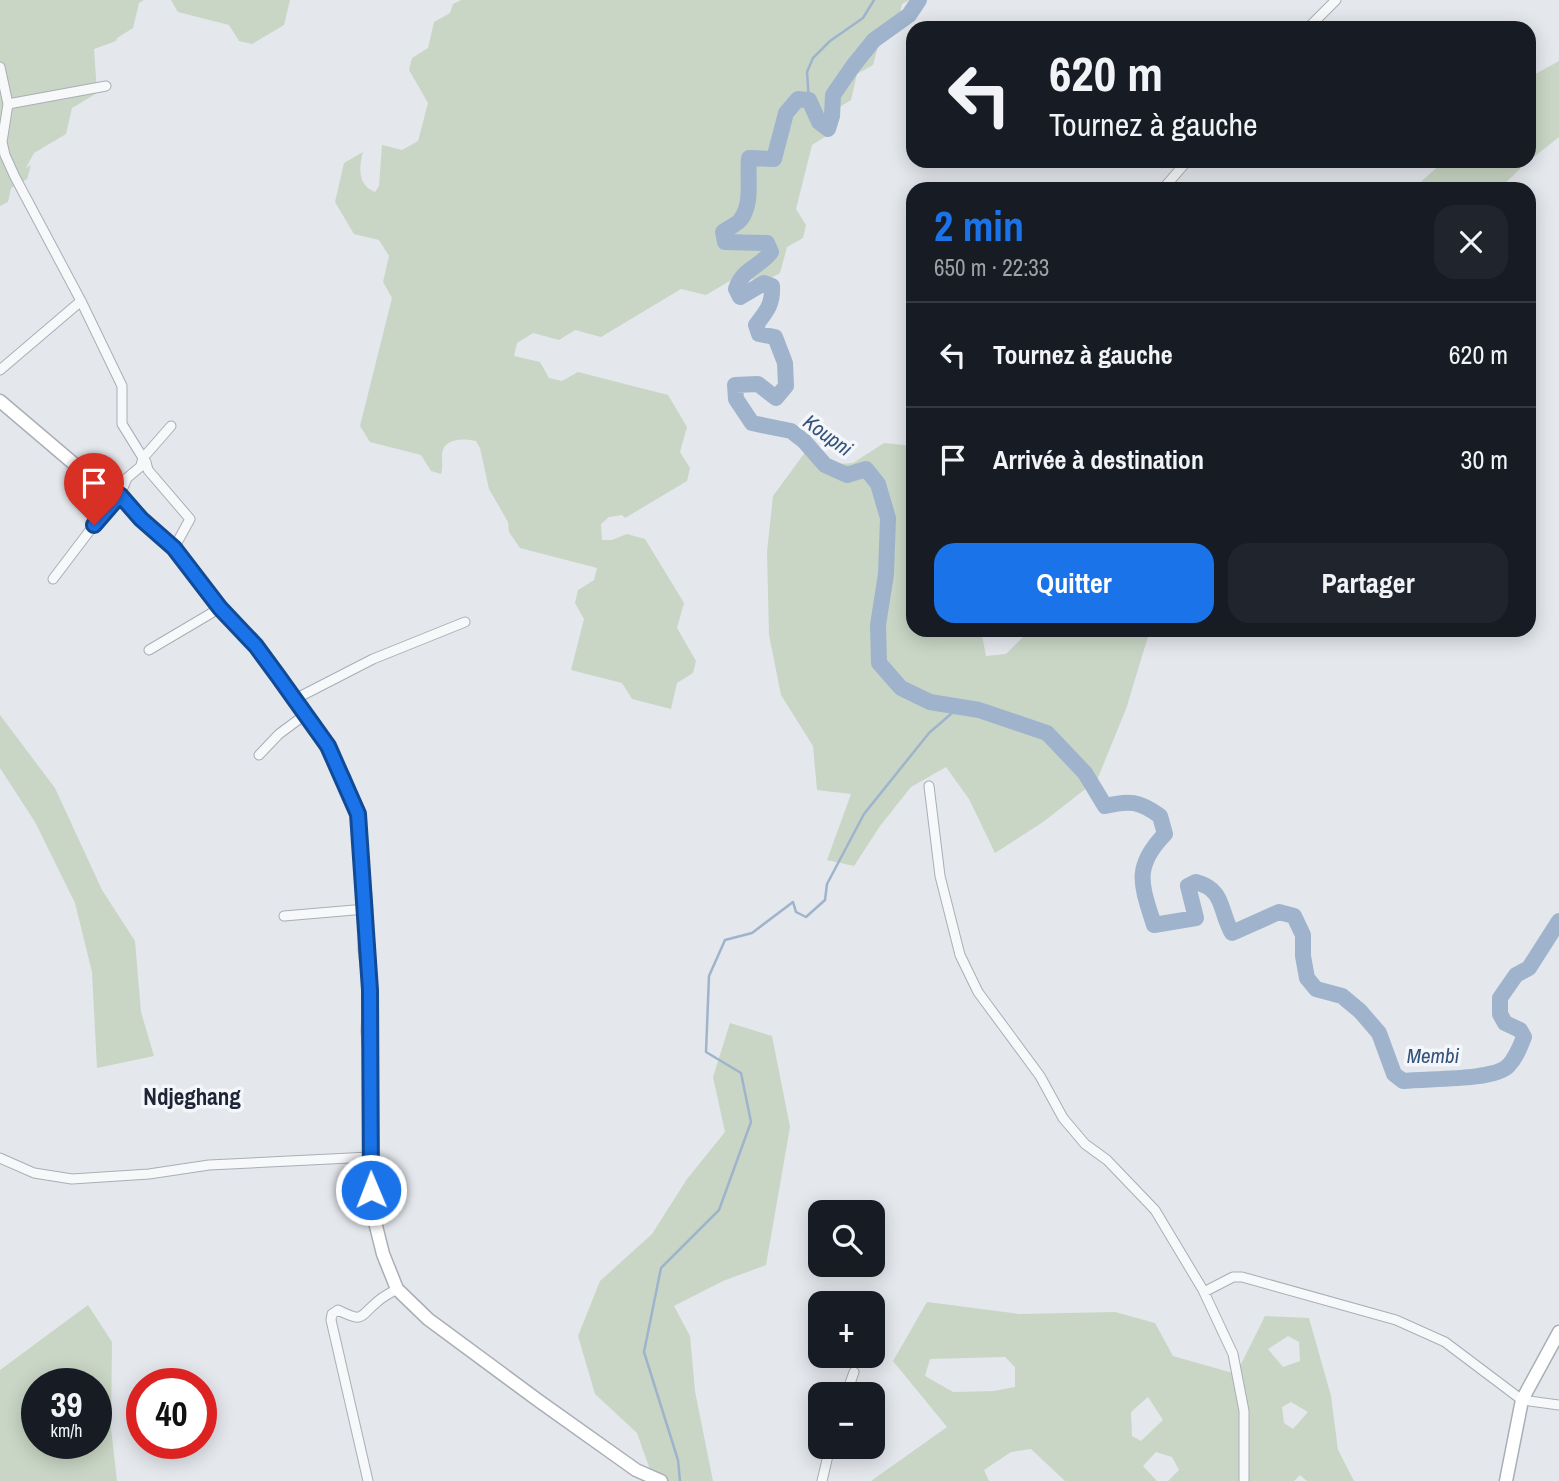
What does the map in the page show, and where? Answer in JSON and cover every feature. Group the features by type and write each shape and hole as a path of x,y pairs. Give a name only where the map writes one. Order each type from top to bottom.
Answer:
{"street":[{"path":"1315,21 1336,0"},
{"path":"0,67 8,104 2,142 5,155 122,386 122,424 148,470 190,519 174,548"},
{"path":"8,104 107,86"},
{"path":"1169,182 1181,168"},
{"path":"0,370 81,301"},
{"path":"0,401 73,463 120,495 141,519 174,548 220,608 256,646 328,746 358,814 366,909 371,1065 370,1157 376,1231 397,1289 428,1319 539,1401 636,1470 661,1481"},
{"path":"53,579 120,495 127,478 171,426"},
{"path":"149,650 220,608"},
{"path":"297,703 301,696 373,659 465,622"},
{"path":"259,755 279,734 306,714"},
{"path":"929,786 940,876 960,955 978,992 1040,1076 1063,1118 1085,1144 1107,1160 1155,1210 1204,1292 1233,1354 1244,1410 1244,1481"},
{"path":"284,916 366,909"},
{"path":"0,1158 34,1172 72,1179 157,1173 209,1165 370,1157"},
{"path":"1204,1292 1233,1277 1242,1277 1396,1320 1445,1342 1522,1399 1559,1405"},
{"path":"368,1481 331,1320 332,1314 338,1310 353,1318 367,1314 375,1303 397,1289"},
{"path":"1506,1481 1522,1399 1559,1332"},
{"path":"851,1382 854,1372"},
{"path":"822,1481 827,1459"}],"green space":[{"path":"0,0 144,0 139,3 133,28 116,41 94,49 97,93 72,108 66,134 34,153 26,168 31,165 27,179 11,188 8,202 0,206"},
{"path":"171,0 290,0 284,25 252,44 239,41 229,25 178,12"},
{"path":"461,0 909,0 902,4 896,29 880,39 873,65 857,74 851,100 835,110 828,135 812,145 796,209 806,225 803,238 787,247 780,273 764,282 738,276 706,295 681,289 601,337 575,330 559,340 533,333 517,343 514,356 540,362 549,378 562,381 578,372 668,395 687,427 680,452 690,468 687,481 625,518 622,515 609,517 601,524 602,540 612,540 627,534 645,539 684,603 677,628 696,661 693,673 677,683 671,709 632,699 622,683 571,670 584,619 575,603 578,590 594,580 597,568 520,548 509,532 508,522 489,489 476,441 454,440 446,445 443,449 441,474 431,471 421,455 370,442 360,426 392,298 383,282 389,256 379,240 354,234 335,202 344,163 363,152 360,169 362,180 375,192 379,186 382,145 402,150 418,141 428,103 409,70 412,58 428,48 434,22 450,13 453,4"},
{"path":"1559,61 1559,137 1536,155 1536,74"},
{"path":"1436,168 1521,168 1506,182 1421,182"},
{"path":"884,443 906,445 906,637 982,637 986,656 1006,654 1023,637 1148,637 1126,709 1097,780 1043,822 995,853 969,799 946,767 911,787 880,826 854,866 827,860 851,794 817,790 813,746 781,695 769,635 767,552 773,496 809,447 822,465 853,463"},
{"path":"0,715 55,788 102,890 135,941 141,1012 154,1056 97,1068 92,972 75,903 35,822 0,768"},
{"path":"730,1023 772,1036 790,1127 766,1265 723,1281 674,1306 690,1336 695,1391 713,1481 654,1481 637,1433 595,1394 578,1336 600,1281 652,1234 687,1179 725,1132 713,1077"},
{"path":"927,1302 1019,1314 1115,1312 1155,1323 1173,1356 1236,1374 1265,1316 1309,1318 1331,1396 1338,1450 1354,1481 1307,1481 1300,1475 1294,1481 1168,1481 1179,1470 1172,1457 1156,1452 1143,1466 1157,1481 1065,1481 1031,1449 1011,1452 984,1470 989,1481 871,1481 947,1427 893,1361","holes":["1288,1336 1299,1342 1300,1361 1283,1367 1268,1349","1005,1357 1015,1367 1015,1387 994,1391 953,1392 925,1376 930,1359","1148,1397 1163,1420 1141,1441 1132,1436 1131,1412","1291,1402 1308,1412 1293,1429 1284,1423 1282,1407"]},
{"path":"88,1305 112,1342 112,1368 21,1368 21,1459 112,1459 112,1437 117,1481 0,1481 0,1370"}],"waterway":[{"path":"809,100 807,72 813,58 830,41 863,18 874,0"},
{"name":"Koupni","path":"919,0 909,15 874,40 853,66 833,95 828,129 819,122 809,100 798,99 786,113 774,159 749,158 745,213 738,223 723,232 725,242 767,243 771,252 742,277 736,289 740,297 764,283 772,286 768,307 756,325 759,334 775,337 785,363 786,386 776,398 758,384 735,385 736,399 752,423 791,431 804,441 825,465 847,475 866,469 878,484 888,518 886,574 878,625 879,663 901,688 930,702 979,710 1047,733 1085,773 1105,806 1134,803 1160,816 1165,834 1148,856 1143,876 1143,887 1154,925 1196,918 1188,886 1196,882 1212,890 1217,896 1232,933 1279,912 1294,916 1303,935 1307,978 1316,989 1342,996 1360,1011 1379,1033 1394,1074 1403,1081 1475,1077 1500,1071 1508,1066 1516,1056 1524,1037 1520,1030 1505,1023 1500,1014 1500,998 1516,975 1529,968 1559,921"},
{"path":"680,1481 678,1460 644,1352 661,1268 719,1210 751,1122 741,1073 706,1052 709,976 725,940 752,933 793,902 796,912 806,917 825,900 827,884 864,814 929,733 959,707"}],"district":[{"name":"Ndjeghang","path":"192,1096"}],"route":[{"path":"94,525 120,495 141,519 174,548 220,608 256,646 314,724 344,778 358,814 366,909 365,949 370,990 368,1031 371,1065 371,1190"}],"water label":[{"name":"Membi","path":"1433,1055"}]}
